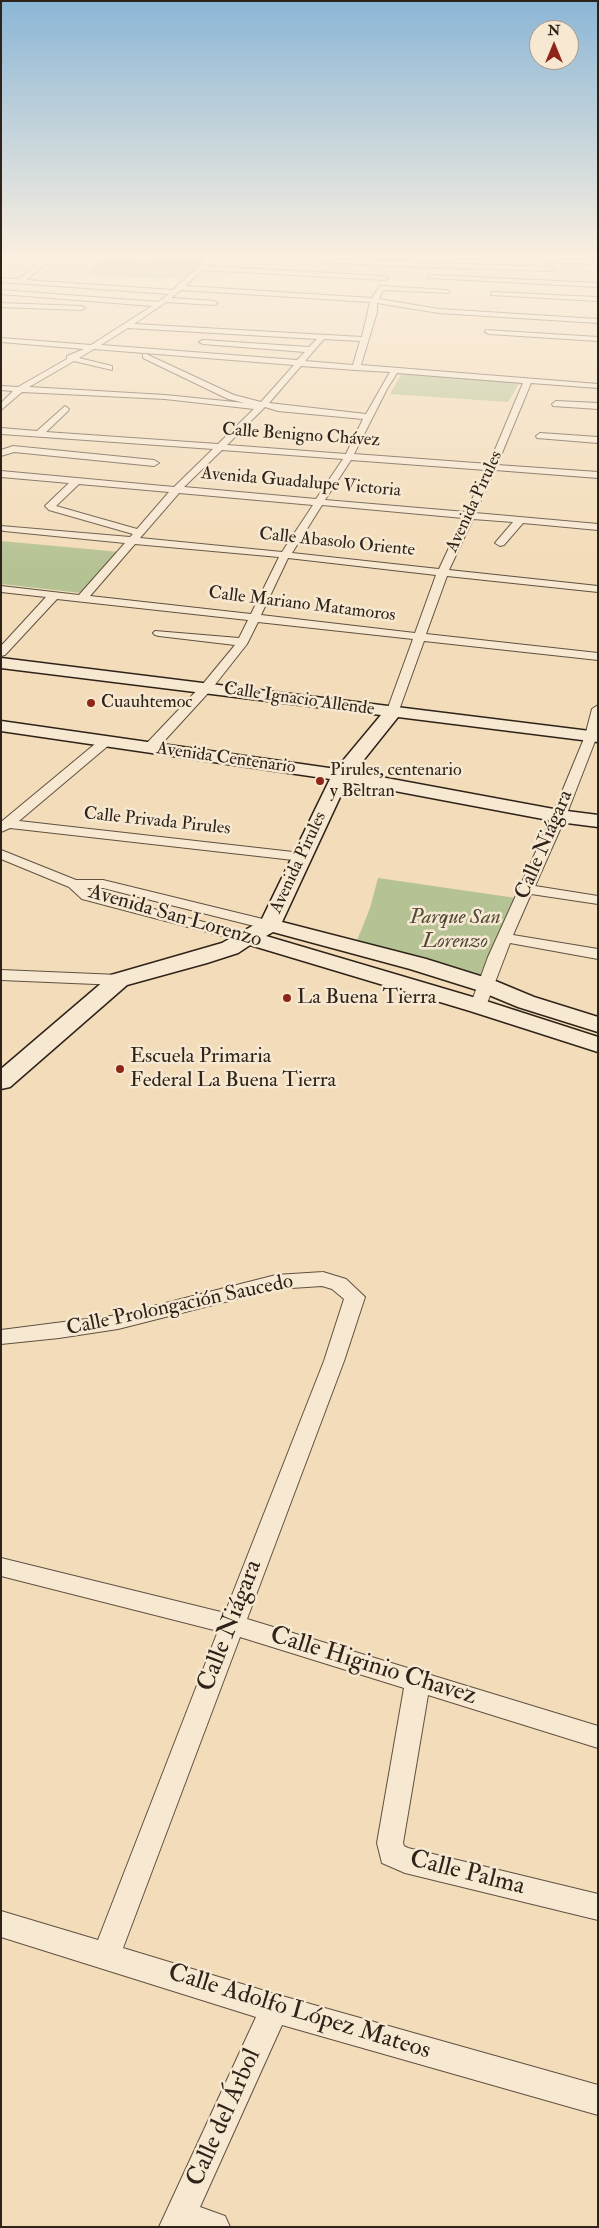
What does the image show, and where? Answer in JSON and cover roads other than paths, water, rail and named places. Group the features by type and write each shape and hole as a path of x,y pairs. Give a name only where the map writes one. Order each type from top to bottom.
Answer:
{"street":[{"path":"1,408 20,389 67,360"},
{"path":"78,360 109,368"},
{"path":"153,360 231,397 262,406"},
{"path":"244,360 598,386"},
{"path":"82,598 177,489 262,406 303,360"},
{"path":"356,368 360,360 439,365"},
{"path":"150,748 206,688 243,642 285,555 322,501 349,456 368,417 394,372"},
{"name":"Avenida Pirules","path":"1,1082 119,980 230,948 270,925 341,775 392,713 443,571 492,467 527,382"},
{"path":"1,388 139,395 368,417"},
{"path":"125,407 139,395"},
{"path":"556,404 598,406"},
{"path":"40,434 66,409"},
{"name":"Calle Benigno Chávez","path":"1,431 598,475"},
{"path":"540,436 598,440"},
{"path":"1,453 13,449 154,463 129,485"},
{"name":"Avenida Guadalupe Victoria","path":"1,474 598,527"},
{"path":"76,481 50,506 52,508 135,536"},
{"path":"500,543 521,520"},
{"path":"4,528 135,536"},
{"name":"Calle Abasolo Oriente","path":"135,536 285,555 598,589"},
{"name":"Calle Mariano Matamoros","path":"1,590 598,657"},
{"path":"1,653 54,595"},
{"path":"159,633 243,642"},
{"name":"Calle Ignacio Allende","path":"1,663 594,737"},
{"name":"Calle Niágara","path":"482,996 526,889 594,737 598,709"},
{"name":"Avenida Centenario","path":"1,726 341,775 598,822"},
{"path":"5,826 104,742"},
{"name":"Calle Privada Pirules","path":"5,826 302,857"},
{"path":"1,854 74,884"},
{"name":"Avenida San Lorenzo","path":"74,884 103,884 418,964 482,996 598,1045"},
{"name":"Avenida San Lorenzo","path":"74,884 87,896 482,996 526,1002 598,1025"},
{"path":"526,889 598,900"},
{"path":"505,938 598,954"},
{"path":"1,975 119,980"},
{"name":"Calle Prolongación Saucedo","path":"1,1337 118,1322 276,1282 323,1279 339,1284 355,1297"},
{"name":"Calle Niágara","path":"106,1955 231,1624 334,1361 355,1297"},
{"name":"Calle Higinio Chavez","path":"1,1566 231,1624 418,1680 598,1738"},
{"name":"Calle Palma","path":"418,1680 390,1843 392,1854 404,1860 598,1907"},
{"name":"Calle Adolfo López Mateos","path":"1,1924 275,2008 598,2100"},
{"name":"Calle del Árbol","path":"178,2222 275,2008"},
{"path":"178,2222 214,2227"}],"place":[{"name":"Cuauhtemoc","path":"91,703"},
{"name":"Pirules, centenario y Beltran","path":"320,781"},
{"name":"La Buena Tierra","path":"287,998"},
{"name":"Escuela Primaria Federal La Buena Tierra","path":"120,1069"}],"park label":[{"name":"Parque San Lorenzo","path":"455,930"}]}
